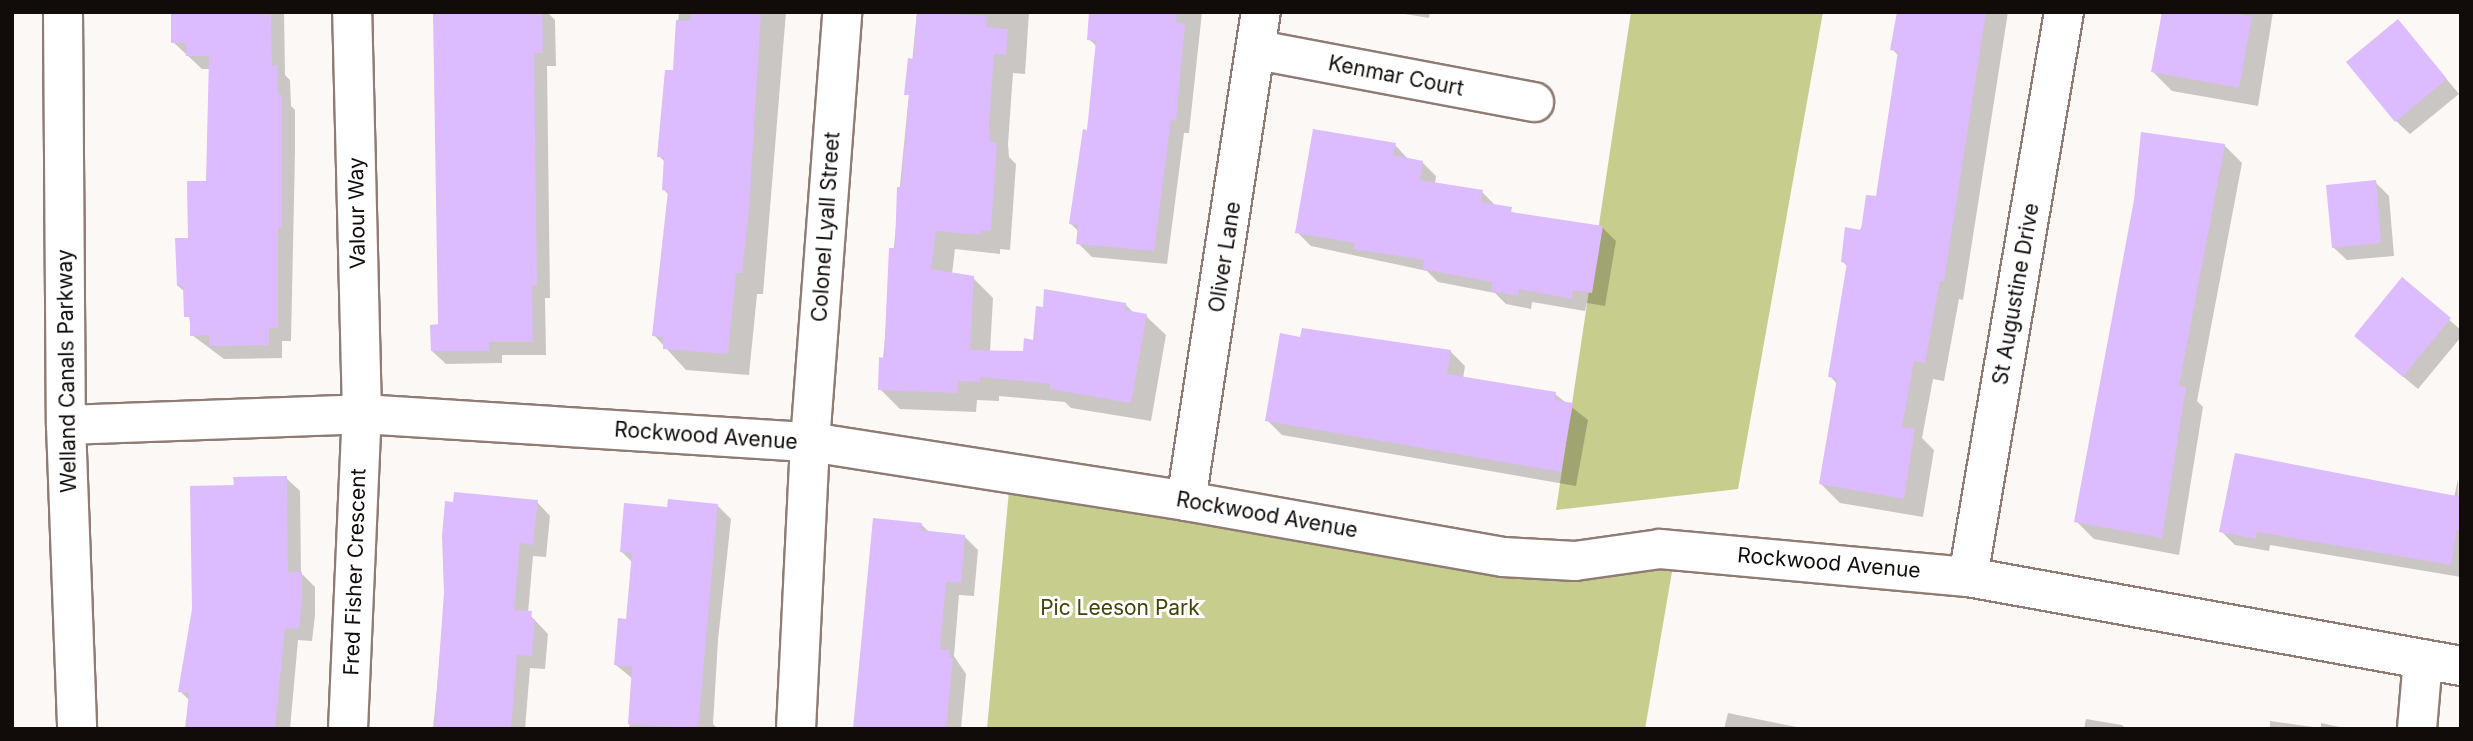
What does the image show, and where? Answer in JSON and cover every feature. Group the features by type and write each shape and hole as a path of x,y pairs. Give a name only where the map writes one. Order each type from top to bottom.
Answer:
{"street":[{"name":"Welland Canals Parkway","path":"63,12 66,425 76,729"},
{"name":"Valour Way","path":"352,12 362,414"},
{"name":"Colonel Lyall Street","path":"810,442 842,12"},
{"name":"Oliver Lane","path":"1186,501 1258,50 1261,12"},
{"name":"St Augustine Drive","path":"1968,577 2064,12"},
{"name":"Kenmar Court","path":"1258,50 1534,102"},
{"name":"Rockwood Avenue","path":"66,425 362,414 810,442 1186,501 1503,557 1576,561 1660,549 1968,577 2461,666"},
{"name":"Fred Fisher Crescent","path":"348,729 362,414"},
{"path":"796,729 810,442"},
{"path":"2417,729 2423,659"}],"green space":[{"path":"1631,12 1823,12 1738,489 1556,510"},
{"name":"Pic Leeson Park","path":"1011,469 1673,566 1645,729 987,729"}],"building":[{"path":"171,12 271,12 272,65 277,65 278,95 282,95 282,227 278,227 278,328 269,328 269,345 209,346 209,335 190,336 190,317 184,317 183,286 177,286 175,238 188,238 187,181 206,181 209,56 186,56 186,43 171,43"},
{"path":"433,12 542,12 543,53 534,53 537,285 532,285 533,342 489,342 489,351 431,351 430,325 438,324"},
{"path":"691,12 761,12 749,210 742,273 736,273 728,354 663,349 663,337 652,336 668,191 662,190 664,157 657,157 665,70 673,70 676,20 690,21"},
{"path":"917,12 987,16 986,27 1008,29 1006,55 994,54 989,123 990,142 997,143 991,231 981,230 980,235 936,231 931,269 974,276 970,350 1023,351 1024,338 1033,340 1036,306 1043,307 1044,289 1126,303 1125,310 1147,314 1131,403 1049,389 1050,384 980,377 980,382 958,381 957,393 878,390 879,357 884,358 889,248 895,248 897,187 901,187 909,95 904,95 908,58 913,59"},
{"path":"1089,12 1177,12 1176,23 1185,24 1176,121 1171,120 1154,251 1076,244 1078,225 1069,224 1083,129 1087,130 1096,41 1087,40"},
{"path":"1897,12 1986,12 1944,281 1940,281 1925,363 1914,361 1902,427 1915,429 1904,499 1819,484 1837,378 1828,377 1847,263 1841,262 1845,227 1861,230 1866,195 1876,196 1898,51 1890,50"},
{"path":"2162,12 2227,12 2252,17 2239,88 2151,72"},
{"path":"2398,19 2447,79 2395,122 2346,62"},
{"path":"1313,129 1396,143 1393,155 1423,161 1420,180 1483,190 1481,202 1512,207 1511,212 1603,226 1592,293 1573,290 1572,299 1519,289 1518,296 1491,291 1492,282 1422,269 1424,260 1353,249 1355,243 1295,233"},
{"path":"2141,132 2225,144 2179,386 2186,387 2162,538 2074,522 2134,200"},
{"path":"2376,180 2381,243 2332,248 2326,185"},
{"path":"2402,277 2451,318 2403,377 2354,336"},
{"path":"1302,328 1451,350 1447,374 1556,392 1555,400 1573,403 1561,472 1265,421 1280,333 1300,337"},
{"path":"2235,453 2461,497 2461,530 2457,530 2451,565 2257,532 2256,539 2219,532"},
{"path":"287,476 288,572 302,572 302,600 299,629 285,628 275,729 185,729 189,693 178,692 192,609 190,486 234,485 233,477"},
{"path":"454,492 538,500 533,545 520,543 514,610 532,611 531,619 535,619 532,656 517,655 511,729 434,729 444,593 442,536 445,501 453,502"},
{"path":"668,499 718,504 698,729 628,724 632,667 614,665 618,618 626,619 632,553 620,552 624,503 667,507"},
{"path":"873,518 922,523 921,530 965,535 961,583 946,582 940,649 950,650 949,657 953,658 946,729 853,729"}]}
